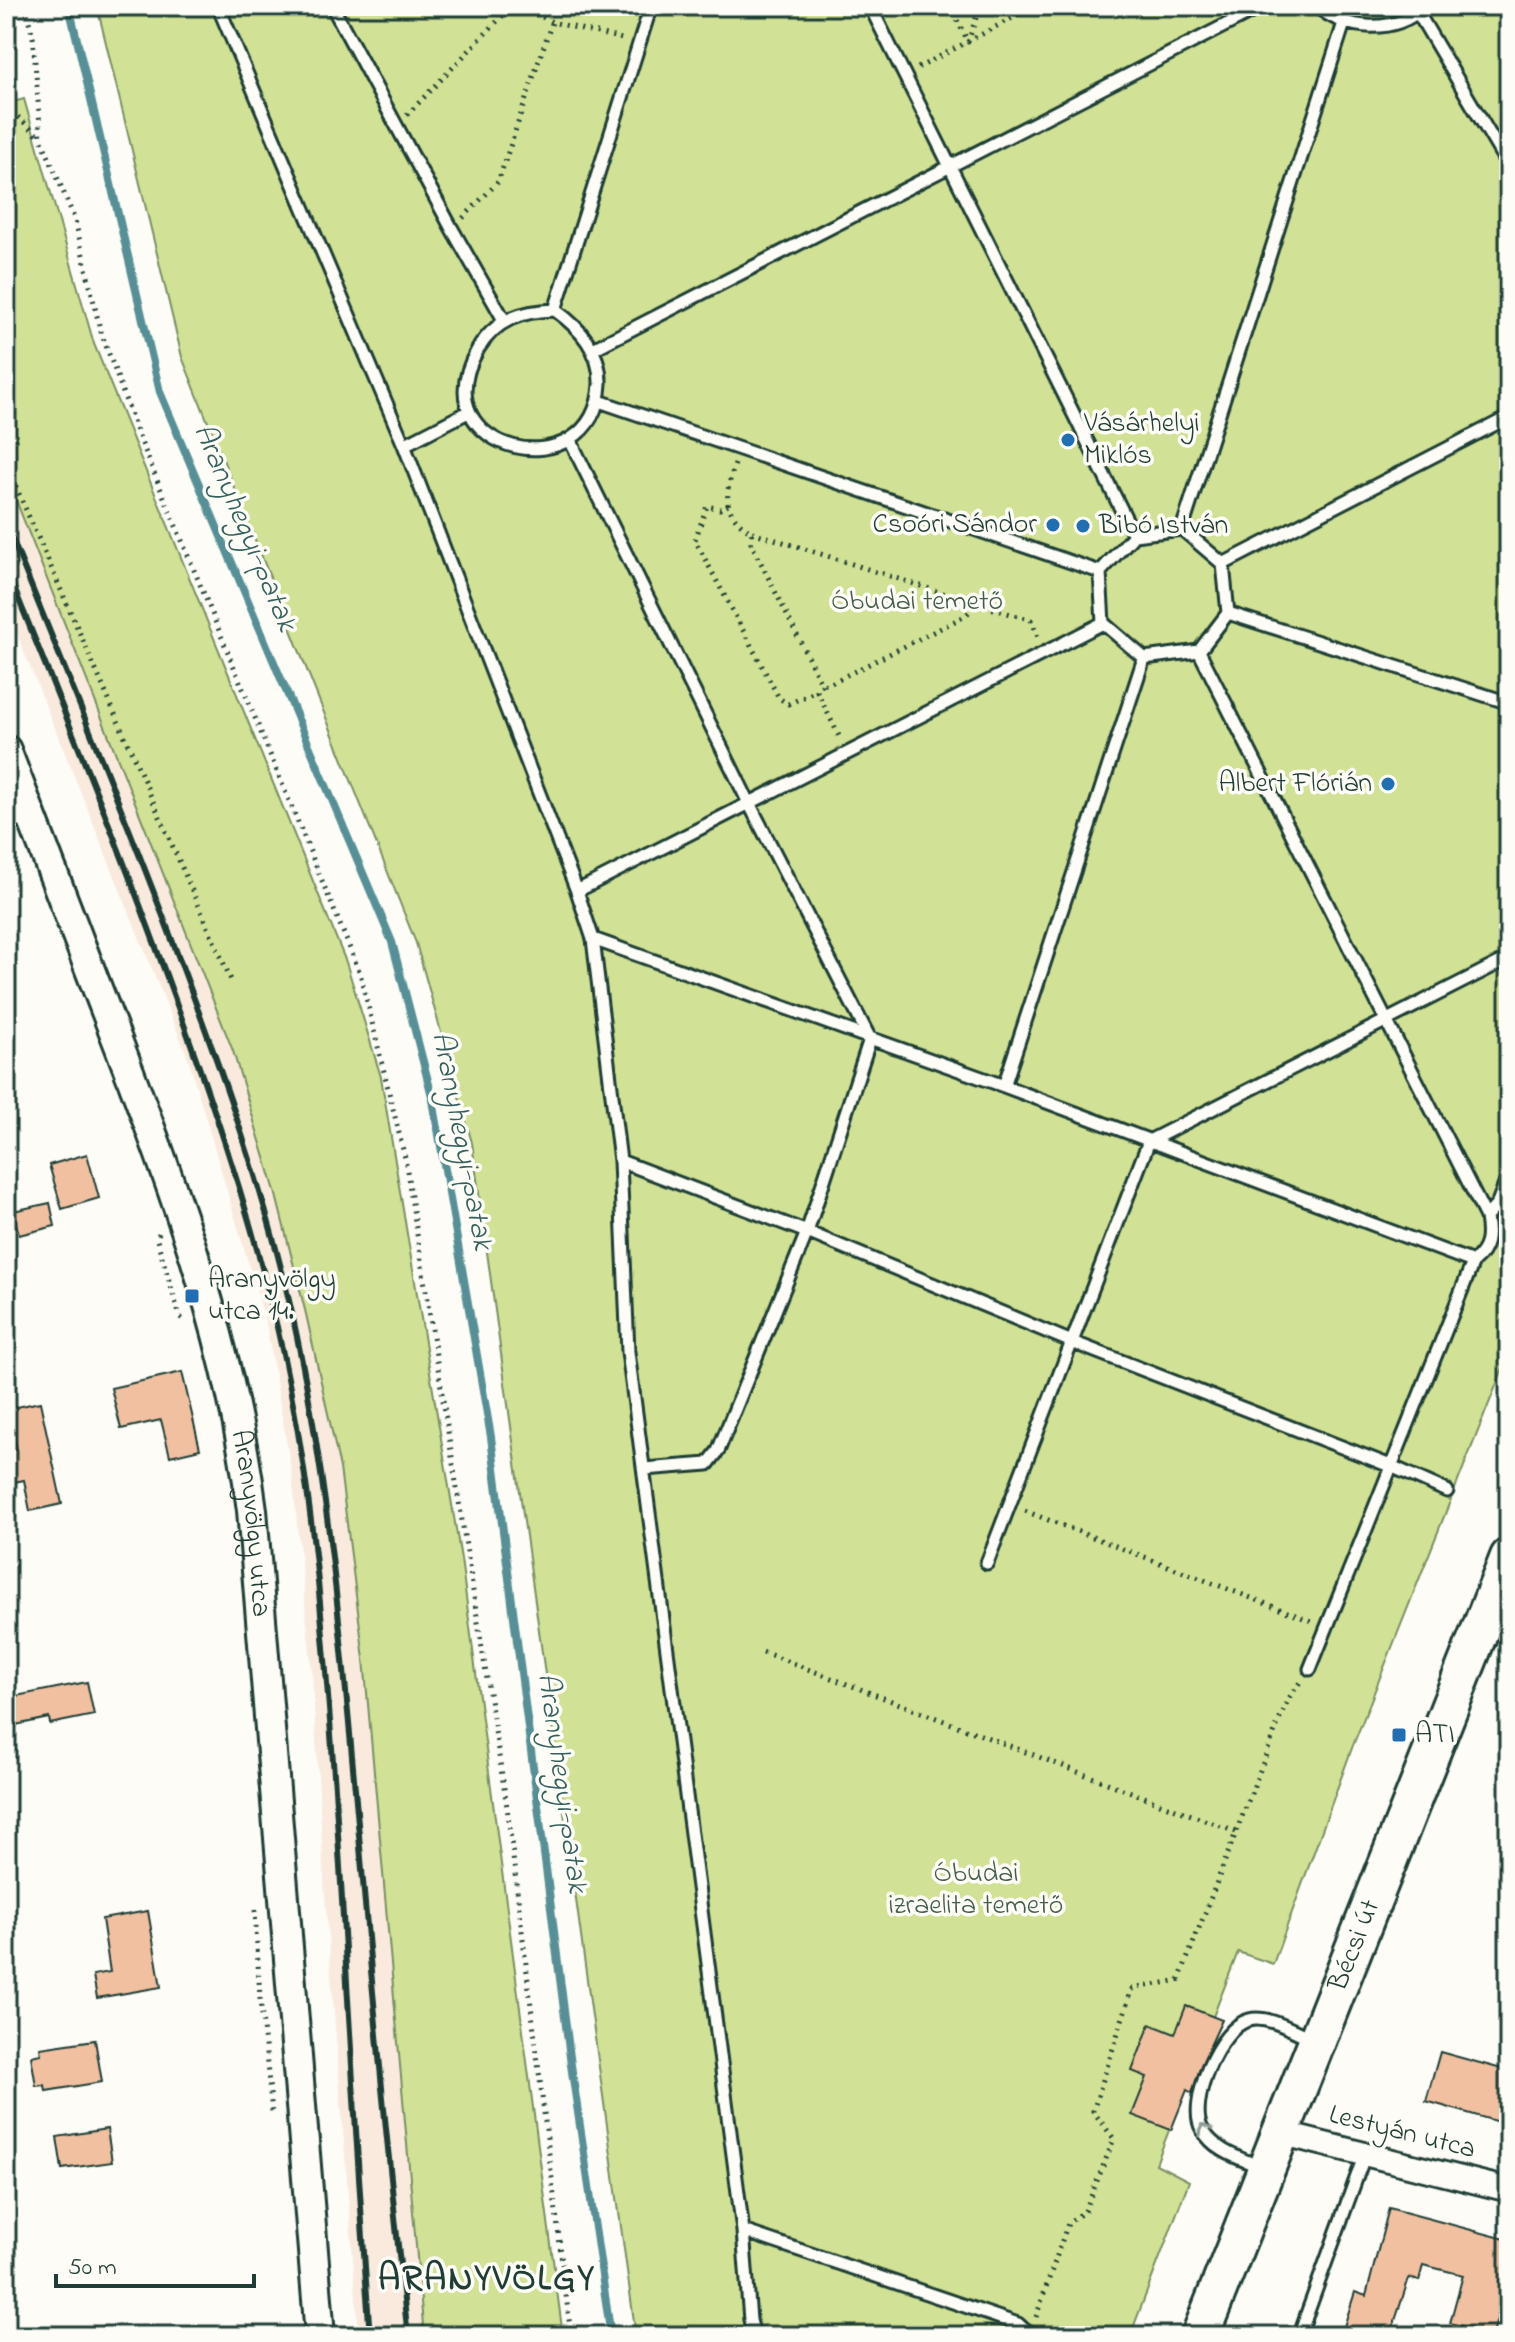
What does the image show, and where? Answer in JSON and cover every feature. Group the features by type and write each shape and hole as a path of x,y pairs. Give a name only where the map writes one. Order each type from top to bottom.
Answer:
{"main road":[{"name":"Bécsi út","path":"1200,2336 1509,1557"}],"street":[{"name":"Aranyvölgy utca","path":"6,750 19,821 181,1211 211,1308 239,1423 252,1510 320,2336"},
{"name":"Lestyán utca","path":"1280,2133 1509,2190"}],"lane":[{"path":"218,6 404,445 593,939 620,1161 628,1352 743,2231 754,2336"},
{"path":"332,6 504,320"},
{"path":"555,310 651,6"},
{"path":"870,6 1134,535"},
{"path":"593,349 1263,6"},
{"path":"1317,6 1344,23 1381,27 1421,9 1509,167"},
{"path":"1182,529 1344,23"},
{"path":"555,310 578,326 593,349 600,377 599,401 588,424 570,440 540,451 507,447 483,432 468,412 464,386 471,362 485,337 504,320 527,311 555,310"},
{"path":"599,401 1100,572"},
{"path":"404,445 468,412"},
{"path":"1223,564 1509,417"},
{"path":"570,440 749,803 870,1039 807,1232 718,1451 708,1464 644,1469"},
{"path":"1182,529 1223,564 1228,613 1199,651 1144,658 1103,623 1100,572 1134,535 1182,529"},
{"path":"1228,613 1509,703"},
{"path":"577,891 1103,623"},
{"path":"1199,651 1486,1217 1490,1238 1482,1255 1473,1262 1310,1669"},
{"path":"1004,1086 1144,658"},
{"path":"593,939 1004,1086 1473,1262"},
{"path":"987,1563 1149,1141 1509,958"},
{"path":"620,1161 807,1232 1072,1342 1447,1491"},
{"path":"1486,1217 1497,1205 1509,1174"},
{"path":"1267,2170 1222,2151 1212,2143 1199,2123 1197,2100 1221,2043 1241,2023 1250,2019 1260,2020 1316,2040"},
{"path":"1299,2336 1365,2154"},
{"path":"743,2231 1018,2324 1031,2335"}],"path":[{"path":"25,6 33,37 41,138 75,220 100,329 136,429 360,973 405,1158 507,1807 571,2336"},
{"path":"397,127 512,6"},
{"path":"521,6 552,22 638,43"},
{"path":"950,6 968,42"},
{"path":"968,42 980,6"},
{"path":"903,76 1035,6"},
{"path":"452,229 498,182 552,22"},
{"path":"6,106 41,138"},
{"path":"740,449 726,489 728,505 741,525 752,532 1031,620"},
{"path":"6,464 231,980"},
{"path":"728,505 720,509 707,506 695,540 779,698 788,704 965,616 977,604"},
{"path":"752,532 751,543 822,685"},
{"path":"817,691 848,753"},
{"path":"161,1224 157,1240 180,1317 192,1325"},
{"path":"1009,1505 1326,1627"},
{"path":"763,1652 1236,1832"},
{"path":"1031,2335 1068,2223 1085,2211 1114,2139 1093,2111 1132,1989 1179,1980 1289,1698 1310,1669"},
{"path":"255,1906 260,1998 273,2121"}],"shaded area":[{"path":"6,475 233,1051 275,1191 306,1314 340,1468 364,1659 424,2336 359,2336 325,1896 312,1672 292,1474 266,1323 188,1058 6,607"}],"green space":[{"name":"Óbudai temető","path":"97,6 1509,6 1509,1353 1352,1748 1273,1964 1238,1952 1156,2164 1189,2181 1130,2336 636,2336 472,1143 416,943 182,357"},
{"path":"24,99 94,344 346,962 381,1077 461,1559 563,2336 424,2336 364,1659 340,1468 306,1314 275,1191 233,1051 6,475 6,104"}],"building":[{"path":"87,1154 99,1198 62,1209 49,1165"},
{"path":"50,1203 55,1226 19,1235 13,1211"},
{"path":"182,1372 200,1449 170,1456 161,1420 121,1429 111,1388"},
{"path":"40,1402 62,1504 30,1511 24,1480 14,1482 8,1451 17,1449 8,1409"},
{"path":"87,1682 94,1715 50,1724 49,1718 6,1727 6,1698"},
{"path":"148,1911 161,1987 97,1998 93,1975 110,1972 102,1919"},
{"path":"1186,2006 1222,2020 1192,2093 1187,2090 1171,2130 1132,2115 1147,2077 1132,2071 1150,2024 1175,2034"},
{"path":"95,2040 102,2082 46,2091 45,2085 36,2086 31,2056 41,2054 40,2048"},
{"path":"1440,2052 1509,2071 1509,2125 1426,2101"},
{"path":"107,2129 112,2162 62,2169 57,2137"},
{"path":"1389,2208 1509,2240 1509,2287 1506,2286 1493,2334 1450,2323 1463,2275 1423,2265 1419,2281 1409,2278 1390,2336 1341,2336 1355,2292 1366,2296"}],"waterway":[{"name":"Aranyhegyi-patak","path":"69,6 160,392 392,942 433,1100 491,1437 571,2065 611,2336"}],"railway":[{"path":"6,524 138,851 212,1047 242,1133 291,1309 315,1434 332,1559 408,2336"},
{"path":"6,568 133,887 207,1091 254,1238 290,1388 307,1487 323,1637 370,2336"}],"place":[{"name":"Vásárhelyi Miklós","path":"1068,440"},
{"name":"Csoóri Sándor","path":"1053,525"},
{"name":"Bibó István","path":"1083,526"},
{"name":"Albert Flórián","path":"1388,784"},
{"name":"Aranyvölgy utca 14.","path":"192,1296"},
{"name":"ATI","path":"1399,1735"}],"district":[{"name":"ARANYVÖLGY","path":"487,2280"}],"park label":[{"name":"Óbudai izraelita temető","path":"976,1890"}]}
